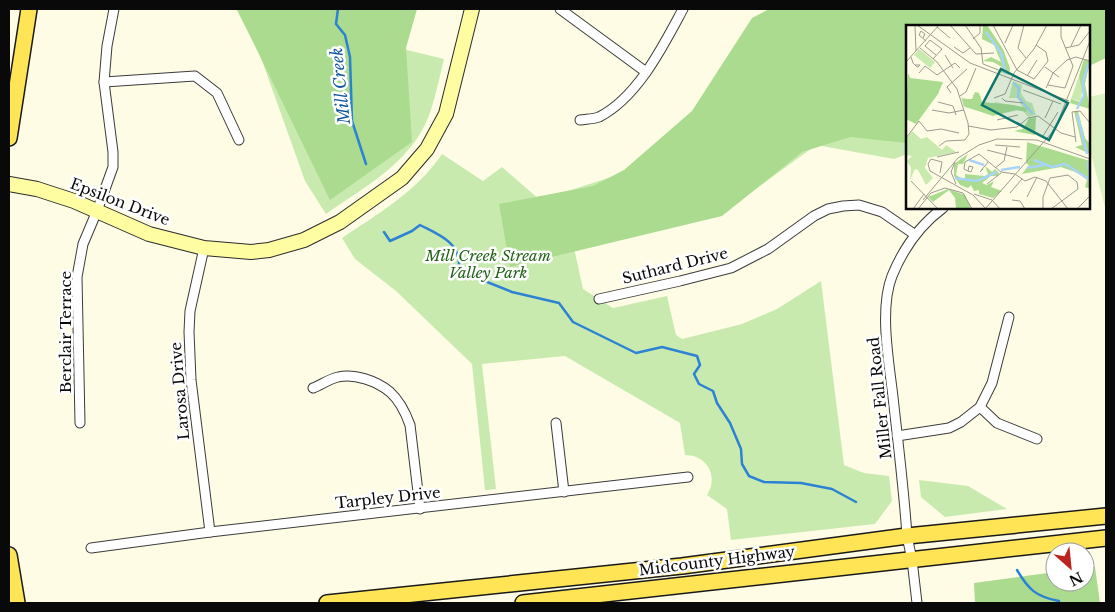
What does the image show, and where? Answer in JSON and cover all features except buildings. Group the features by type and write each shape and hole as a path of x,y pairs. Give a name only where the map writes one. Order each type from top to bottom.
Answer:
{"main road":[{"path":"9,138 29,9"},
{"name":"Midcounty Highway","path":"327,603 682,566 908,536 1106,516"},
{"name":"Midcounty Highway","path":"523,603 1106,538"},
{"path":"9,555 18,601"}],"street":[{"name":"Berclair Terrace","path":"80,423 77,277 83,244 113,167 113,152 104,82 107,46 114,9"},
{"name":"Epsilon Drive","path":"9,184 37,189 74,201 149,234 204,248 251,252 269,250 304,240 340,222 402,178 427,150 446,114 472,9"},
{"path":"560,9 646,72"},
{"path":"580,120 598,117 623,98 660,53 683,9"},
{"path":"104,82 196,76 216,94 239,140"},
{"name":"Suthard Drive","path":"599,299 731,268 768,249 814,216 828,209 859,205 882,212 914,234"},
{"name":"Miller Fall Road","path":"917,603 887,347 886,304 892,277 914,234 942,209"},
{"name":"Larosa Drive","path":"204,248 190,311 189,332 191,380 210,532"},
{"path":"897,436 949,428 961,422 980,407 992,382 1009,317"},
{"path":"313,388 339,377 353,377 367,379 390,392 406,415 410,425 420,509"},
{"path":"980,407 997,423 1037,439"},
{"path":"556,423 564,492"},
{"name":"Tarpley Drive","path":"91,548 210,532 688,477"}],"green space":[{"path":"236,9 404,9 399,48 444,59 428,118 420,134 409,149 370,184 326,214 305,181 260,55"},
{"path":"237,9 417,9 406,48 412,142 330,200"},
{"path":"769,9 1106,9 1106,58 1090,66 1090,25 906,25 906,143 850,137 802,152 722,216 510,267 499,204 593,186 624,170 692,111 752,18"},
{"name":"Mill Creek Stream Valley Park","path":"1106,9 906,25 906,154 894,159 816,145 720,215 574,248 583,289 613,308 667,296 676,335 682,339 742,324 777,309 821,281 844,465 864,473 889,476 892,501 875,524 731,540 727,509 707,495 712,481 709,468 699,459 685,455 680,423 565,356 482,364 496,489 485,490 472,364 396,291 355,259 342,238 409,191 421,180 442,154 483,181 502,167 540,200 667,159 760,33"},
{"path":"1106,93 1106,211 1090,151 1090,97"},
{"path":"919,480 968,486 1007,509 945,517 921,497"},
{"path":"1095,567 1100,603 975,603 974,583 1045,573 1045,592 1095,592"}],"waterway":[{"name":"Mill Creek","path":"338,9 336,24 345,35 350,57 352,121 366,164"},
{"name":"Mill Creek","path":"384,232 390,241 412,231 420,225 452,245 456,250 459,265 477,278 512,292 559,303 573,322 636,353 662,347 697,356 700,365 694,374 699,384 713,391 717,403 730,423 741,449 742,464 749,476 764,482 801,483 832,489 856,502"},
{"name":"Mill Creek","path":"1017,570 1033,591 1044,597 1059,601 1059,603"}]}
